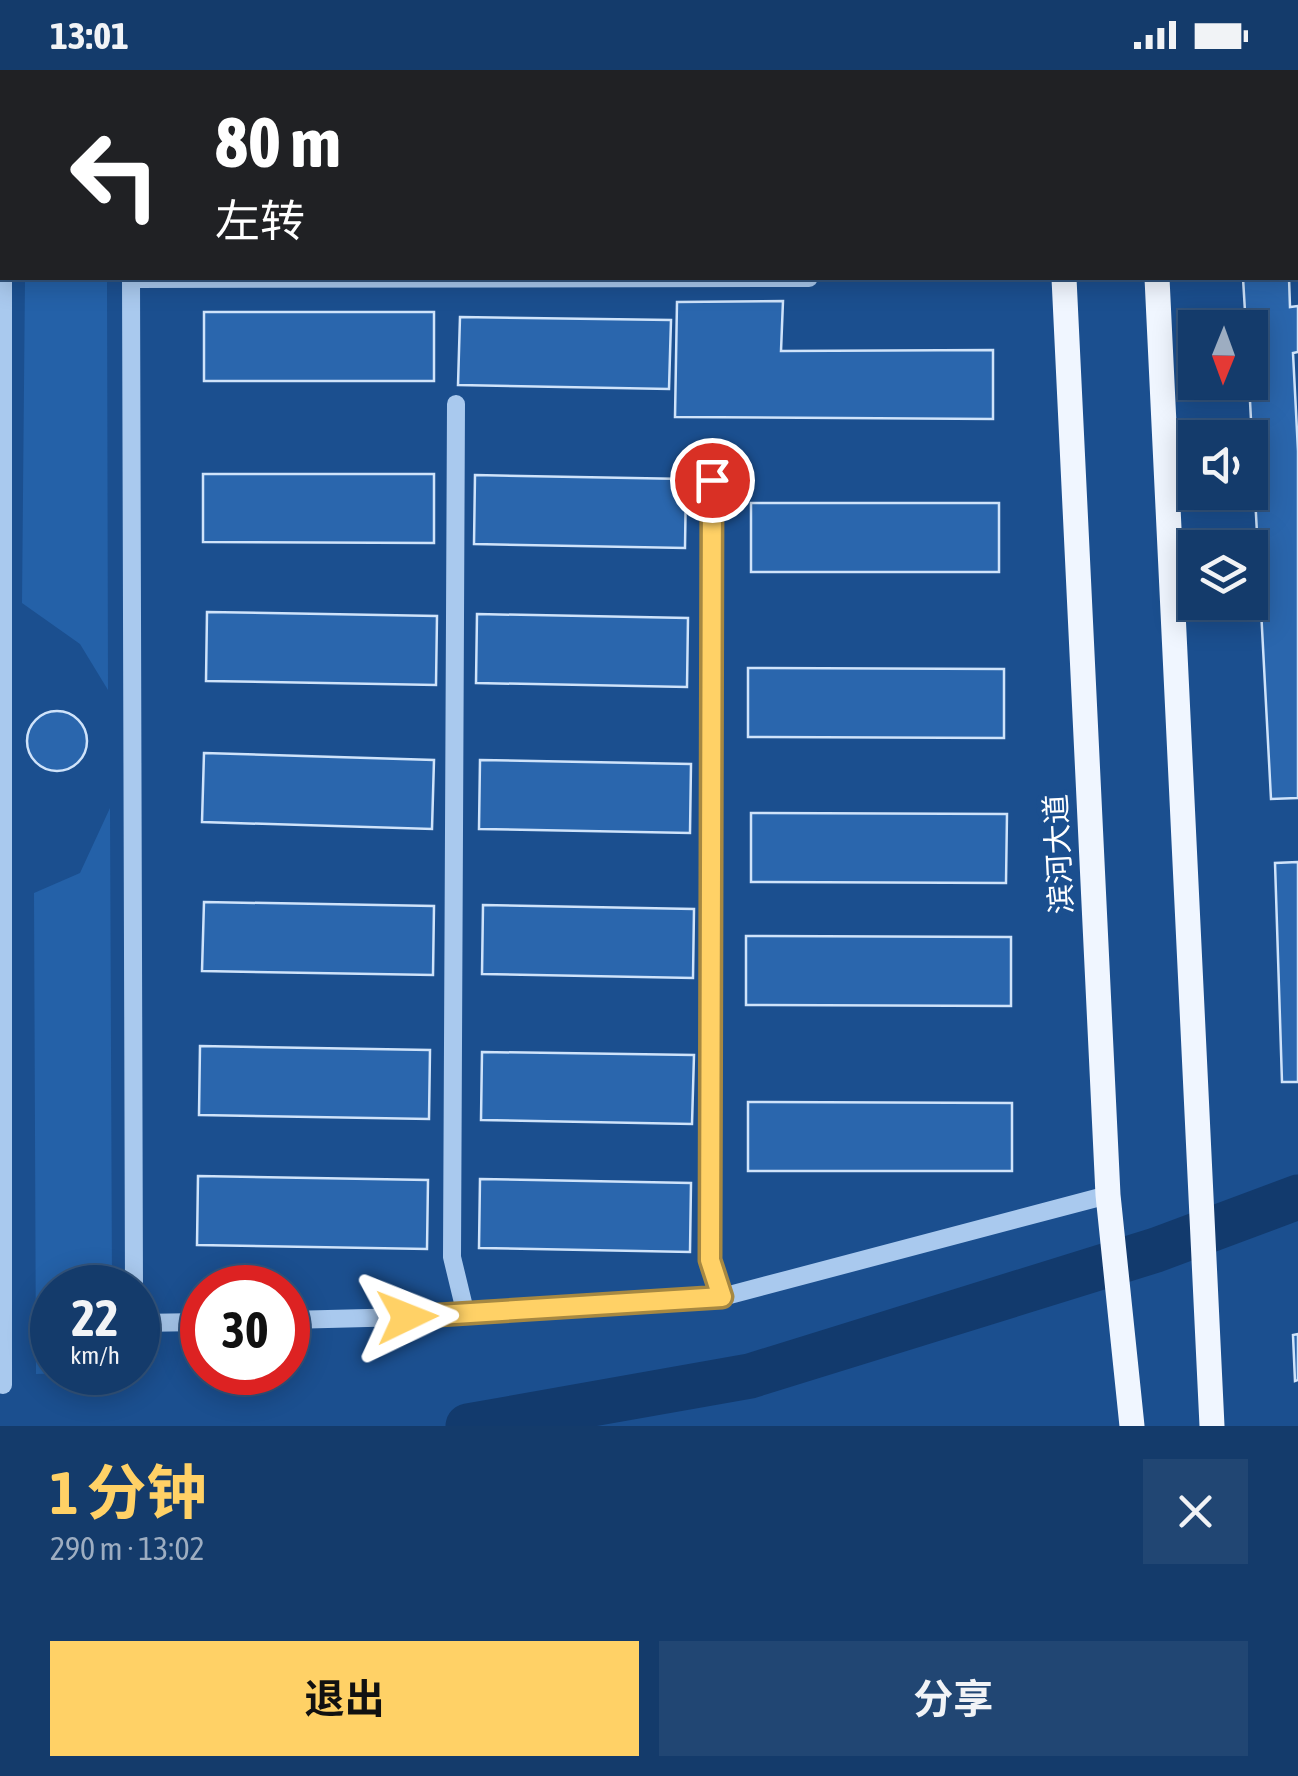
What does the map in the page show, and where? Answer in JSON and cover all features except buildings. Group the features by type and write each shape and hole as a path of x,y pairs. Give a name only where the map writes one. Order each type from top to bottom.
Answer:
{"main road":[{"name":"滨河大道","path":"1064,280 1108,1195 1132,1426"},
{"path":"1157,280 1212,1426"}],"street":[{"path":"3,280 3,1385"},
{"path":"131,280 134,1265"},
{"path":"456,404 452,1257 466,1315"},
{"path":"712,480 710,1260 722,1297"},
{"path":"310,1319 466,1315 722,1297 1108,1195"}],"shaded area":[{"path":"25,280 107,280 108,690 80,644 22,603"},
{"path":"110,808 112,1265 36,1265 34,893 80,873"}],"waterway":[{"path":"468,1426 750,1376 1156,1250 1298,1197"}],"route":[{"path":"407,1317 722,1297 710,1260 712,480"}]}
